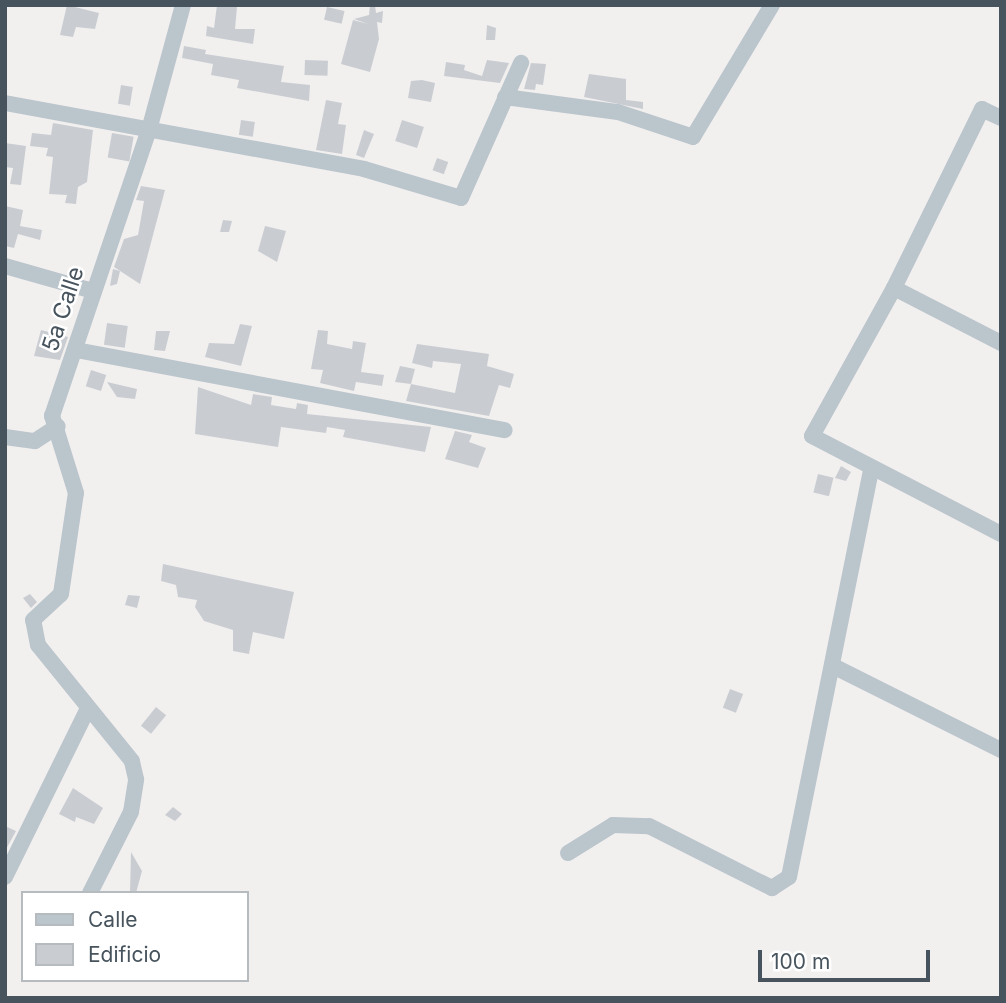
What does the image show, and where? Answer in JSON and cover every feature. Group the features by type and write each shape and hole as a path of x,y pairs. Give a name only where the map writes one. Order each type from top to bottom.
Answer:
{"street":[{"name":"5a Calle","path":"88,708 38,645 33,620 61,594 76,493 58,426 52,416 149,130 183,5"},
{"path":"505,97 618,112 693,137 772,5"},
{"path":"5,103 364,169 461,198 521,63"},
{"path":"1001,118 982,109 894,288 812,436 1001,534"},
{"path":"5,266 93,291"},
{"path":"894,288 1001,343"},
{"path":"76,350 505,430"},
{"path":"5,436 35,441 58,426"},
{"path":"568,853 613,825 649,826 772,888 789,877 872,467"},
{"path":"833,666 1001,750"},
{"path":"5,877 88,708 132,761 136,779 131,812 91,891"}],"building":[{"path":"67,5 99,13 95,29 76,27 73,37 60,35"},
{"path":"217,5 237,7 235,29 255,29 253,44 206,36 207,26 214,28"},
{"path":"370,5 375,5 376,13 383,11 382,23 377,22 379,39 370,72 341,64 353,20 368,24 354,19 369,15"},
{"path":"327,7 345,11 342,24 324,20"},
{"path":"487,25 496,28 495,40 486,40"},
{"path":"184,46 206,50 205,54 284,66 281,82 310,85 309,101 237,88 239,80 211,75 213,64 182,58"},
{"path":"305,60 328,61 327,76 304,75"},
{"path":"487,60 509,63 500,83 444,76 446,62 465,65 464,70 482,76"},
{"path":"531,63 546,64 543,85 536,84 535,90 524,89"},
{"path":"589,74 626,79 626,100 643,102 643,109 584,97"},
{"path":"411,81 435,83 431,102 408,98"},
{"path":"121,85 133,87 130,106 118,104"},
{"path":"326,100 342,103 338,124 346,125 342,154 316,150"},
{"path":"241,120 255,122 253,137 239,135"},
{"path":"402,120 424,127 417,148 395,141"},
{"path":"53,123 93,130 87,182 78,187 76,204 65,203 67,195 49,194 53,157 46,156 48,148 30,146 32,133 51,135"},
{"path":"364,130 374,134 364,158 356,155"},
{"path":"112,133 134,137 129,161 108,158"},
{"path":"5,143 26,146 21,185 10,184 13,168 5,167"},
{"path":"437,158 448,162 444,174 433,170"},
{"path":"141,186 165,190 140,284 114,267 124,239 138,235 144,201 136,200"},
{"path":"5,206 23,210 20,226 42,230 40,240 18,234 14,248 5,246"},
{"path":"223,220 232,221 229,232 220,232"},
{"path":"265,226 286,231 277,262 258,251"},
{"path":"113,269 120,271 117,284 110,286"},
{"path":"107,323 128,326 125,348 104,345"},
{"path":"240,324 252,326 241,366 205,357 209,343 234,344"},
{"path":"41,330 68,337 60,360 34,356"},
{"path":"318,330 328,331 327,344 352,349 353,341 366,343 361,372 384,375 382,386 356,382 354,391 320,383 323,370 311,369"},
{"path":"156,331 170,331 165,351 154,350"},
{"path":"417,344 489,354 487,366 514,374 510,388 499,385 489,416 406,401 411,384 455,393 461,364 433,361 432,368 412,363"},
{"path":"400,366 415,369 411,384 395,382"},
{"path":"91,370 106,375 101,391 86,386"},
{"path":"107,382 137,389 135,399 117,397"},
{"path":"198,387 251,405 253,394 272,397 271,405 296,409 297,403 308,405 307,414 431,427 425,452 343,437 345,430 327,427 326,433 281,427 278,447 195,434"},
{"path":"455,431 472,435 469,442 486,448 478,468 445,459"},
{"path":"841,466 851,472 846,481 835,478"},
{"path":"818,474 834,478 829,496 813,492"},
{"path":"163,564 294,592 284,639 253,632 249,654 233,651 233,630 204,621 195,607 197,600 178,597 176,585 161,581"},
{"path":"30,594 37,602 31,608 23,598"},
{"path":"128,595 140,596 137,608 125,605"},
{"path":"730,689 743,694 736,713 723,708"},
{"path":"156,707 166,715 151,734 141,726"},
{"path":"73,788 103,808 94,824 76,817 75,822 59,814"},
{"path":"173,807 182,814 175,821 165,815"},
{"path":"5,826 16,831 5,851"},
{"path":"131,852 142,871 137,891 130,891"}]}
